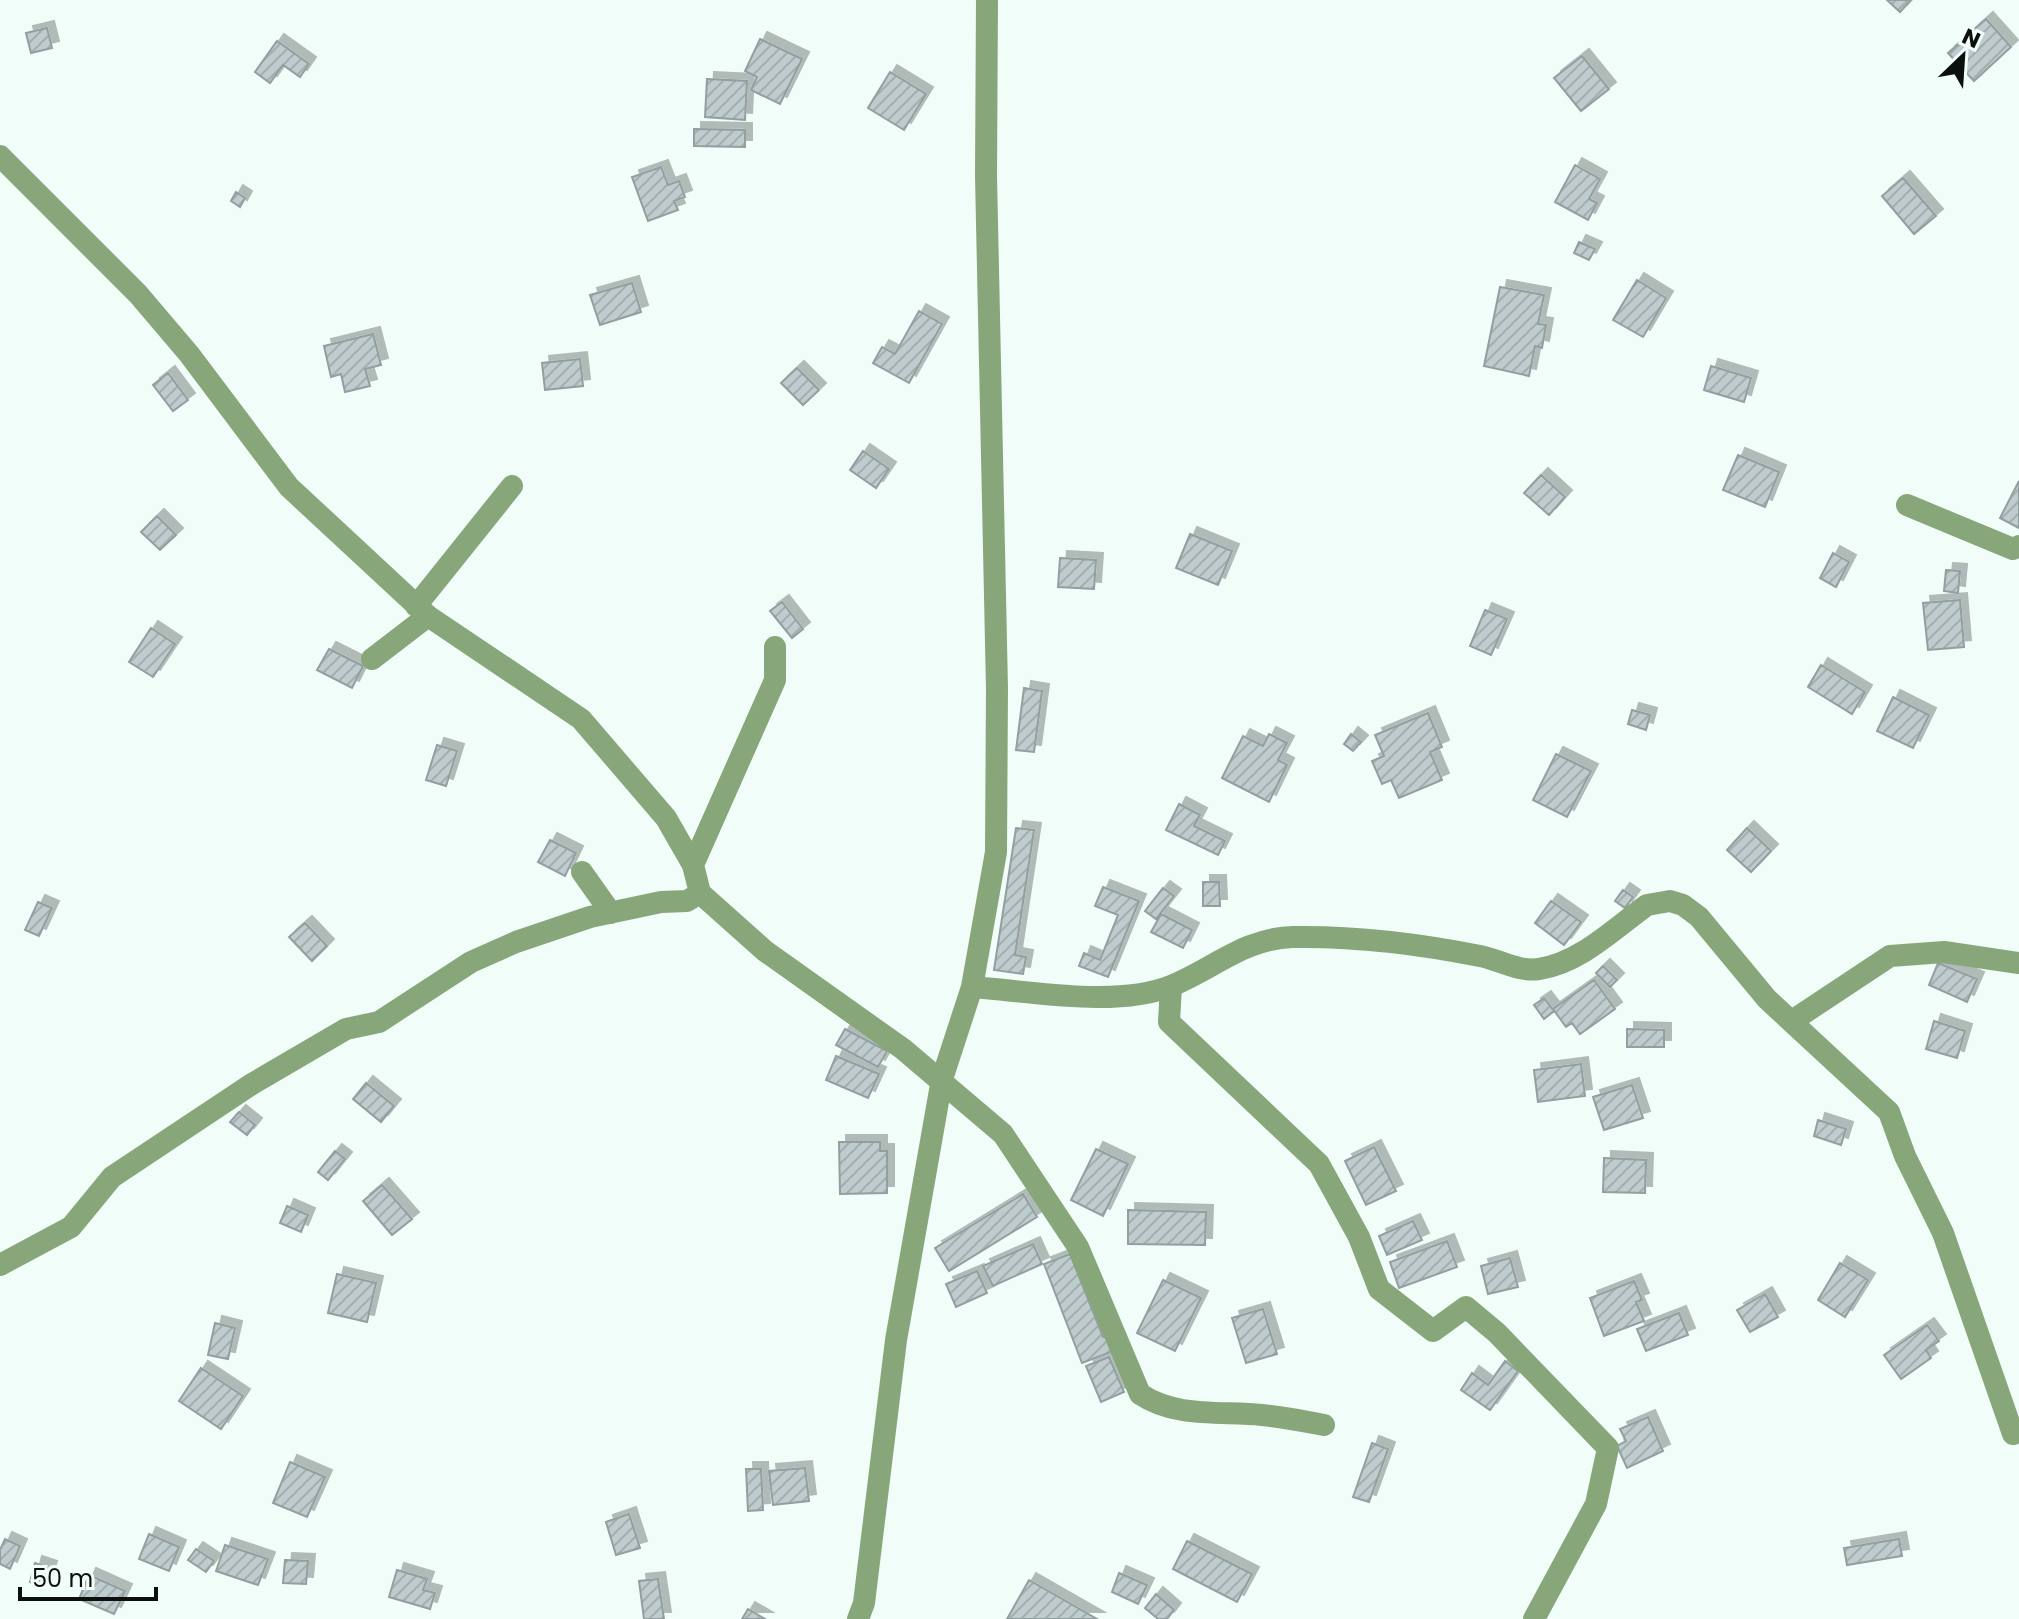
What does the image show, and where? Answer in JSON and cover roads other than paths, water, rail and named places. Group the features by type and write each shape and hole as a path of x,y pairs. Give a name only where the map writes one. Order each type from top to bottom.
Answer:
{"street":[{"path":"858,1619 864,1603 896,1340 942,1079 972,987 996,852 997,689 986,176 987,0"},
{"path":"0,156 138,294 189,354 289,487 422,611 581,719 666,818 693,865 700,893 765,951 942,1079 1003,1134 1078,1247 1140,1394 1155,1404 1187,1411 1263,1415 1324,1425"},
{"path":"372,659 422,611 512,486"},
{"path":"1907,505 2013,549 2019,546"},
{"path":"693,865 775,680 775,647"},
{"path":"582,872 611,913"},
{"path":"0,1265 71,1227 112,1177 252,1084 346,1029 379,1022 471,962 516,942 611,913 661,902 687,901 700,893"},
{"path":"972,987 1104,996 1139,995 1171,986 1256,941 1290,937 1405,946 1482,957 1521,969 1537,969 1568,961 1647,905 1670,901 1683,905 1699,917 1767,999 1889,1112 1905,1156 1943,1233 2013,1434"},
{"path":"1792,1021 1890,956 1944,952 2019,963"},
{"path":"1171,986 1169,1022 1319,1164 1359,1237 1379,1289 1433,1331 1466,1307 1497,1333 1608,1448 1596,1504 1534,1619"}]}
